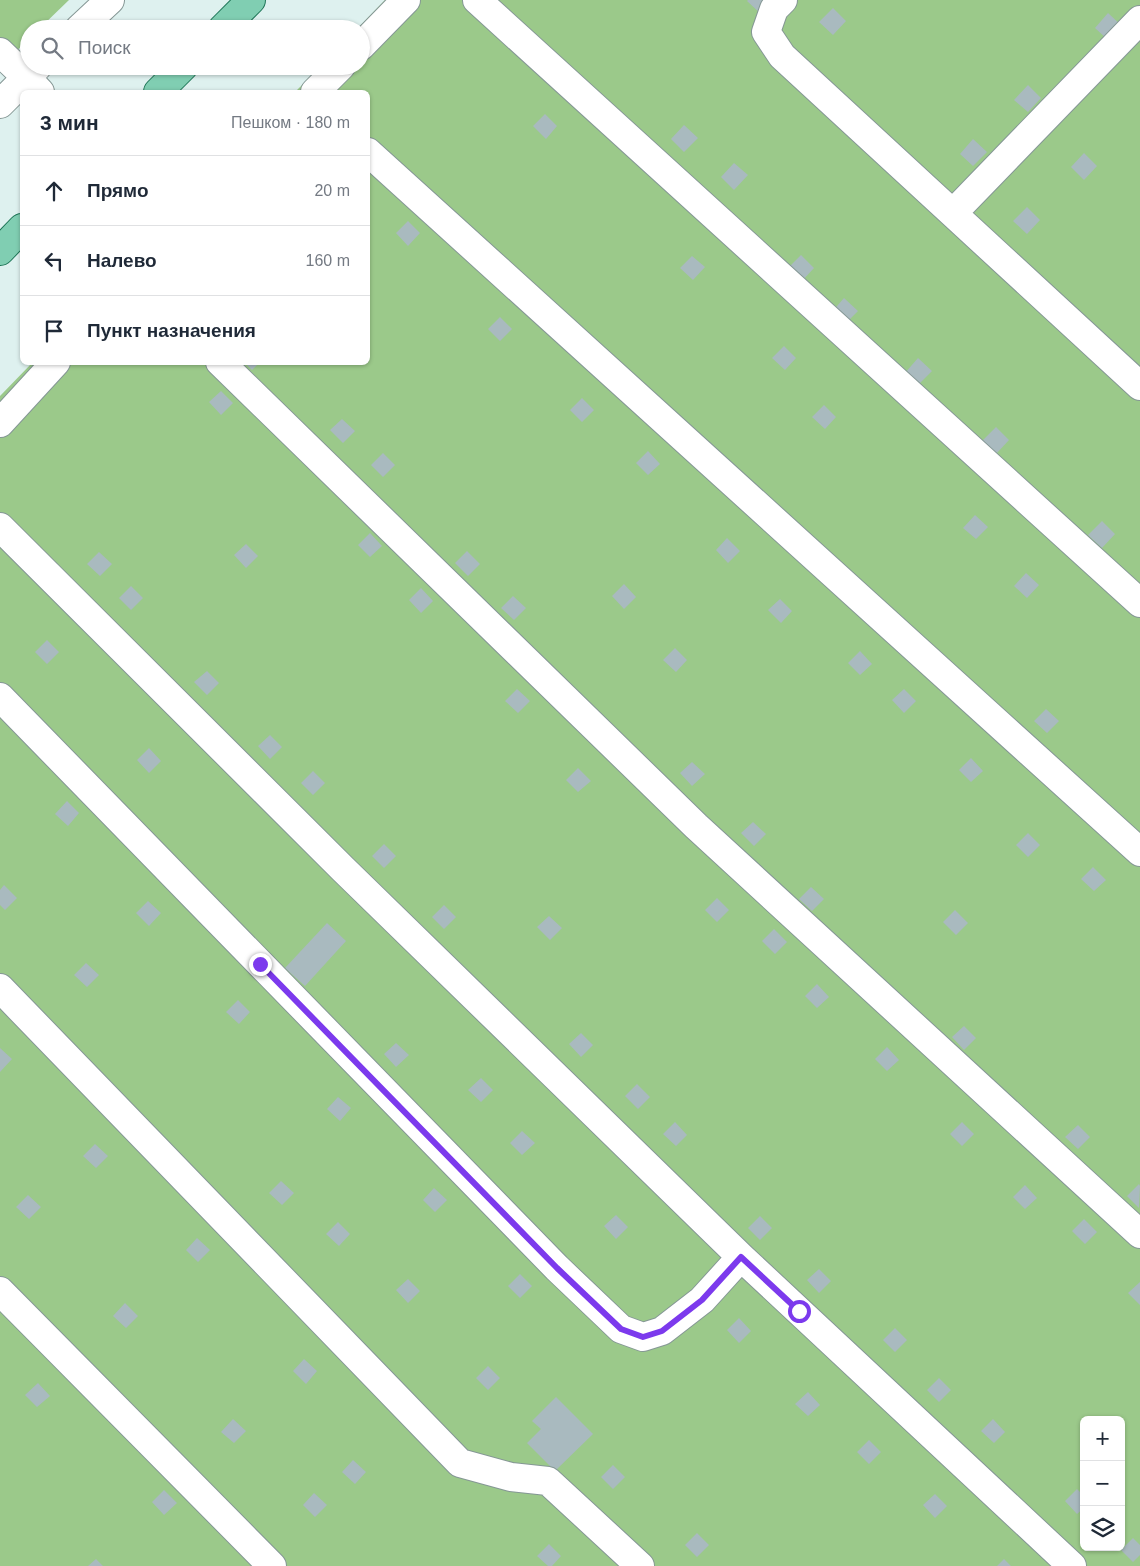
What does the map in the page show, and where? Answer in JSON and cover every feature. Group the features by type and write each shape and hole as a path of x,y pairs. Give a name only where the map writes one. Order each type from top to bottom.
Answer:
{"main road":[{"path":"231,20 251,0"},
{"path":"160,90 175,75"},
{"path":"0,250 20,230"}],"lane":[{"path":"89,20 110,0"},
{"path":"370,37 406,0"},
{"path":"477,0 1140,603"},
{"path":"784,0 774,9 766,32 782,56 1140,386"},
{"path":"953,213 1140,20"},
{"path":"0,52 20,67"},
{"path":"317,90 332,75"},
{"path":"0,104 35,79"},
{"path":"370,154 1140,852"},
{"path":"0,423 53,365"},
{"path":"223,365 696,826 1140,1234"},
{"path":"0,527 336,862 741,1257 1072,1566"},
{"path":"0,697 557,1268 621,1329 643,1337 662,1331 702,1300 741,1257"},
{"path":"0,988 460,1463 511,1477 548,1481 640,1566"},
{"path":"0,1290 272,1566"}],"green space":[{"path":"0,0 69,0 48,20 20,20 20,48 0,67"},
{"path":"385,0 1140,0 1140,1566 0,1566 0,396 30,365 370,365 370,90 297,90 312,75 370,75 370,20 366,20"}],"building":[{"path":"748,0 774,0 761,14"},
{"path":"833,8 846,21 833,35 819,22"},
{"path":"1108,13 1122,26 1108,40 1095,28"},
{"path":"1028,85 1041,98 1028,112 1014,100"},
{"path":"545,114 557,126 546,139 533,126"},
{"path":"684,125 698,138 684,152 671,139"},
{"path":"973,139 987,152 973,166 960,154"},
{"path":"1084,153 1097,166 1084,180 1071,167"},
{"path":"734,163 748,175 734,190 721,177"},
{"path":"1027,207 1040,220 1027,234 1013,221"},
{"path":"408,221 420,233 408,246 396,233"},
{"path":"801,255 814,268 801,282 787,269"},
{"path":"692,256 705,267 693,280 680,268"},
{"path":"844,298 858,311 844,325 831,313"},
{"path":"500,317 512,329 500,341 488,329"},
{"path":"784,346 796,358 785,370 772,358"},
{"path":"918,358 932,371 918,385 905,373"},
{"path":"247,365 257,365 252,370"},
{"path":"221,391 233,403 221,415 209,402"},
{"path":"582,398 594,410 582,422 570,410"},
{"path":"824,405 836,417 825,429 812,417"},
{"path":"342,419 355,431 343,443 330,430"},
{"path":"996,427 1009,440 996,454 982,441"},
{"path":"648,451 660,464 648,475 636,463"},
{"path":"383,453 395,465 383,477 371,465"},
{"path":"975,515 988,527 976,539 963,528"},
{"path":"1102,521 1115,534 1102,548 1088,535"},
{"path":"370,533 382,546 370,557 358,545"},
{"path":"727,538 740,551 728,563 716,550"},
{"path":"246,544 258,556 246,568 234,555"},
{"path":"467,551 480,564 468,576 455,563"},
{"path":"99,552 112,564 100,576 87,564"},
{"path":"1026,573 1039,585 1027,598 1014,586"},
{"path":"624,584 636,597 624,609 612,596"},
{"path":"131,586 143,598 131,610 119,598"},
{"path":"421,588 433,601 421,613 409,600"},
{"path":"513,596 526,608 514,620 501,608"},
{"path":"780,599 792,611 781,623 768,610"},
{"path":"47,640 59,652 47,664 35,652"},
{"path":"675,648 687,660 676,672 663,660"},
{"path":"860,651 872,664 860,675 848,663"},
{"path":"207,671 219,683 207,695 194,682"},
{"path":"517,689 530,701 518,713 505,701"},
{"path":"904,689 916,701 904,713 892,700"},
{"path":"1046,709 1059,721 1047,733 1034,721"},
{"path":"270,735 282,747 270,759 258,746"},
{"path":"149,748 161,761 149,773 137,760"},
{"path":"971,758 983,771 971,782 959,770"},
{"path":"692,762 705,774 692,786 680,773"},
{"path":"578,768 591,781 578,792 566,780"},
{"path":"313,771 325,783 313,795 301,783"},
{"path":"67,801 79,813 68,826 55,814"},
{"path":"753,822 766,834 754,846 741,833"},
{"path":"1028,833 1040,845 1028,857 1016,845"},
{"path":"384,844 396,856 384,868 372,856"},
{"path":"1093,867 1106,880 1094,891 1081,879"},
{"path":"4,885 17,898 5,910 0,905 0,890"},
{"path":"811,887 824,899 812,911 799,899"},
{"path":"717,898 729,910 717,922 705,910"},
{"path":"148,901 161,913 149,926 136,913"},
{"path":"444,905 456,917 444,929 432,917"},
{"path":"955,910 968,923 956,935 943,922"},
{"path":"549,916 562,928 550,940 537,927"},
{"path":"327,923 346,941 305,986 285,968"},
{"path":"774,929 787,942 775,954 762,941"},
{"path":"86,963 99,975 87,987 74,975"},
{"path":"817,984 829,997 817,1008 805,996"},
{"path":"238,1000 250,1012 239,1024 226,1012"},
{"path":"964,1026 976,1038 964,1050 952,1037"},
{"path":"581,1033 593,1045 581,1057 569,1044"},
{"path":"396,1043 409,1055 396,1067 384,1054"},
{"path":"887,1047 899,1060 887,1071 875,1059"},
{"path":"0,1048 12,1059 0,1072"},
{"path":"481,1078 493,1090 481,1102 468,1090"},
{"path":"637,1084 650,1097 638,1109 625,1096"},
{"path":"338,1097 351,1108 340,1121 327,1109"},
{"path":"675,1122 687,1135 676,1146 663,1134"},
{"path":"962,1122 974,1134 962,1146 950,1134"},
{"path":"1078,1125 1090,1137 1078,1149 1065,1137"},
{"path":"522,1131 535,1143 522,1155 510,1143"},
{"path":"95,1144 108,1156 96,1168 83,1156"},
{"path":"281,1181 294,1193 282,1205 269,1193"},
{"path":"1139,1184 1140,1186 1139,1208 1127,1196"},
{"path":"1025,1185 1037,1198 1025,1209 1013,1197"},
{"path":"434,1188 447,1200 435,1212 423,1200"},
{"path":"28,1195 41,1207 29,1219 16,1207"},
{"path":"616,1215 628,1227 616,1239 604,1226"},
{"path":"760,1216 772,1228 760,1240 748,1228"},
{"path":"1084,1219 1097,1232 1085,1244 1072,1231"},
{"path":"338,1222 350,1234 339,1246 326,1234"},
{"path":"197,1238 210,1250 198,1262 186,1250"},
{"path":"819,1269 831,1281 819,1293 807,1280"},
{"path":"520,1274 532,1286 520,1298 508,1286"},
{"path":"408,1279 420,1291 408,1303 396,1290"},
{"path":"1140,1282 1140,1305 1128,1293"},
{"path":"125,1303 138,1316 126,1328 113,1316"},
{"path":"739,1318 751,1331 739,1343 727,1330"},
{"path":"895,1328 907,1340 895,1352 883,1340"},
{"path":"304,1359 317,1371 306,1384 293,1371"},
{"path":"488,1366 500,1378 488,1390 476,1378"},
{"path":"939,1378 951,1390 939,1402 927,1390"},
{"path":"38,1383 50,1396 37,1407 25,1395"},
{"path":"808,1392 820,1405 808,1416 795,1404"},
{"path":"556,1397 593,1434 555,1471 527,1443 541,1429 532,1421"},
{"path":"233,1419 246,1431 234,1443 221,1432"},
{"path":"993,1419 1005,1432 994,1443 981,1431"},
{"path":"869,1440 881,1452 869,1464 857,1452"},
{"path":"353,1460 366,1472 355,1484 342,1472"},
{"path":"613,1465 625,1477 613,1489 601,1477"},
{"path":"1077,1489 1080,1492 1080,1511 1077,1514 1065,1501"},
{"path":"164,1490 177,1503 164,1515 152,1502"},
{"path":"314,1493 327,1505 315,1517 303,1505"},
{"path":"935,1494 947,1506 935,1518 923,1505"},
{"path":"697,1533 709,1545 697,1557 685,1545"},
{"path":"1133,1538 1140,1545 1140,1555 1133,1562 1122,1551 1125,1551 1125,1546"},
{"path":"549,1544 561,1556 552,1566 548,1566 537,1556"},
{"path":"96,1559 103,1566 88,1566"},
{"path":"1004,1559 1011,1566 997,1566"}],"route":[{"path":"260,964 557,1268 621,1329 643,1337 662,1331 702,1300 741,1257 799,1311"}]}
